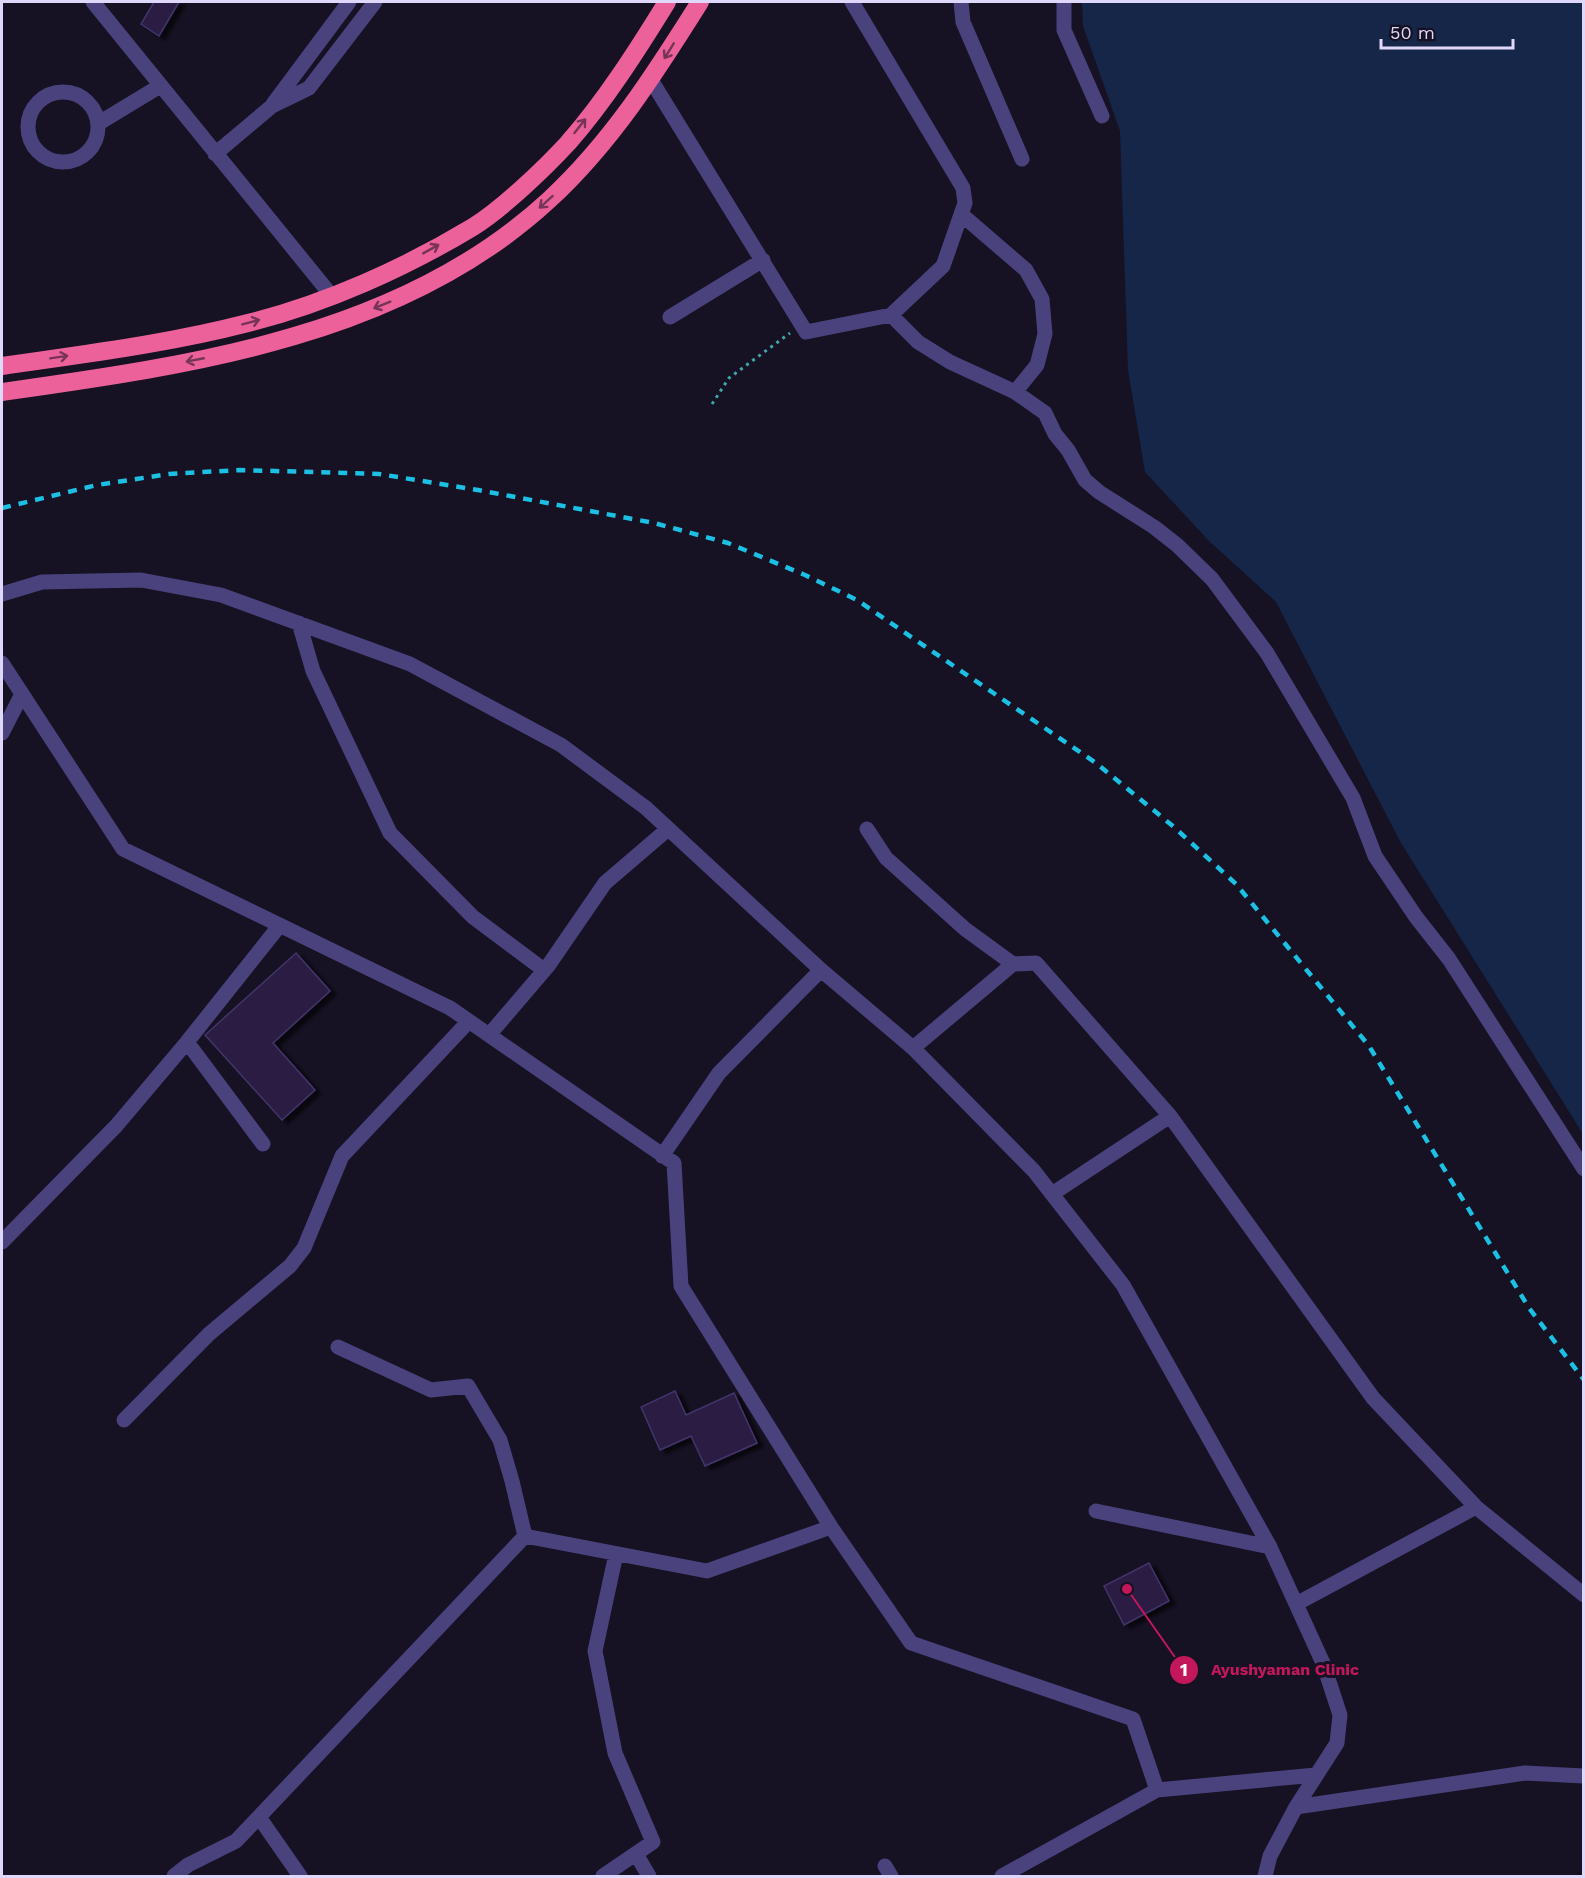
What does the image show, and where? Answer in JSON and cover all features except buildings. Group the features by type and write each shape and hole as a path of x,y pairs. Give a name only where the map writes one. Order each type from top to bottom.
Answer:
{"highway":[{"path":"2,366 177,339 249,323 301,308 391,272 474,226 521,189 568,142 608,90 667,2"},
{"path":"2,392 73,382 264,345 333,324 439,279 477,257 513,231 549,200 587,161 651,80 700,2"}],"street":[{"path":"93,2 331,296"},
{"path":"215,154 272,106 349,2"},
{"path":"272,106 309,88 375,2"},
{"path":"651,80 806,332 891,315 943,266 965,203 963,188 852,2"},
{"path":"961,2 963,22 1022,159"},
{"path":"1064,2 1064,30 1102,116"},
{"path":"99,123 90,102 80,95 58,91 47,94 30,110 27,133 38,154 49,160 61,163 84,156 93,147 99,123 160,86"},
{"path":"961,214 1026,270 1042,299 1045,334 1037,365 1015,392"},
{"path":"670,317 763,260"},
{"path":"891,315 918,342 950,362 1015,392 1045,414 1055,434 1068,450 1085,480 1099,492 1154,527 1177,545 1212,579 1267,653 1353,798 1375,856 1449,959 1584,1169"},
{"path":"2,594 42,582 141,580 220,595 410,664 561,745 646,808 821,970 913,1048 1034,1171 1123,1285 1270,1547 1323,1663 1340,1714 1337,1743 1296,1807 1270,1856 1265,1876"},
{"path":"299,623 313,671 390,833 473,916 544,970"},
{"path":"2,663 123,849 450,1008 674,1163 681,1286 831,1527 911,1643 1133,1719 1157,1790"},
{"path":"2,733 22,694"},
{"path":"489,1035 544,970 605,883 668,829"},
{"path":"867,829 886,858 965,929 1013,964"},
{"path":"2,1242 116,1126 187,1042 280,925"},
{"path":"913,1048 1013,964 1036,963 1170,1116 1373,1398 1476,1507 1584,1595"},
{"path":"662,1156 719,1073 821,970"},
{"path":"124,1420 209,1334 290,1266 304,1248 342,1156 470,1022"},
{"path":"187,1042 263,1144"},
{"path":"1052,1194 1170,1116"},
{"path":"338,1347 430,1390 468,1386 500,1440 525,1536"},
{"path":"1296,1604 1476,1507"},
{"path":"1096,1511 1270,1547"},
{"path":"525,1536 707,1571 831,1527"},
{"path":"174,1876 188,1864 236,1841 525,1536"},
{"path":"603,1876 653,1842 615,1753 595,1650 616,1554"},
{"path":"1296,1807 1524,1773 1584,1776"},
{"path":"1002,1876 1157,1790 1316,1775"},
{"path":"259,1817 300,1876"},
{"path":"636,1854 649,1876"}],"path":[{"path":"712,404 729,378 792,332 806,332"}],"water":[{"path":"1082,2 1583,2 1583,1134 1401,843 1276,602 1209,541 1145,472 1128,370 1120,131 1083,26"}],"railway":[{"path":"2,508 97,485 169,474 240,470 379,474 654,523 728,543 805,575 857,600 1096,763 1174,827 1236,884 1369,1046 1529,1308 1584,1380"}],"place":[{"name":"Ayushyaman Clinic","path":"1127,1589"}]}
